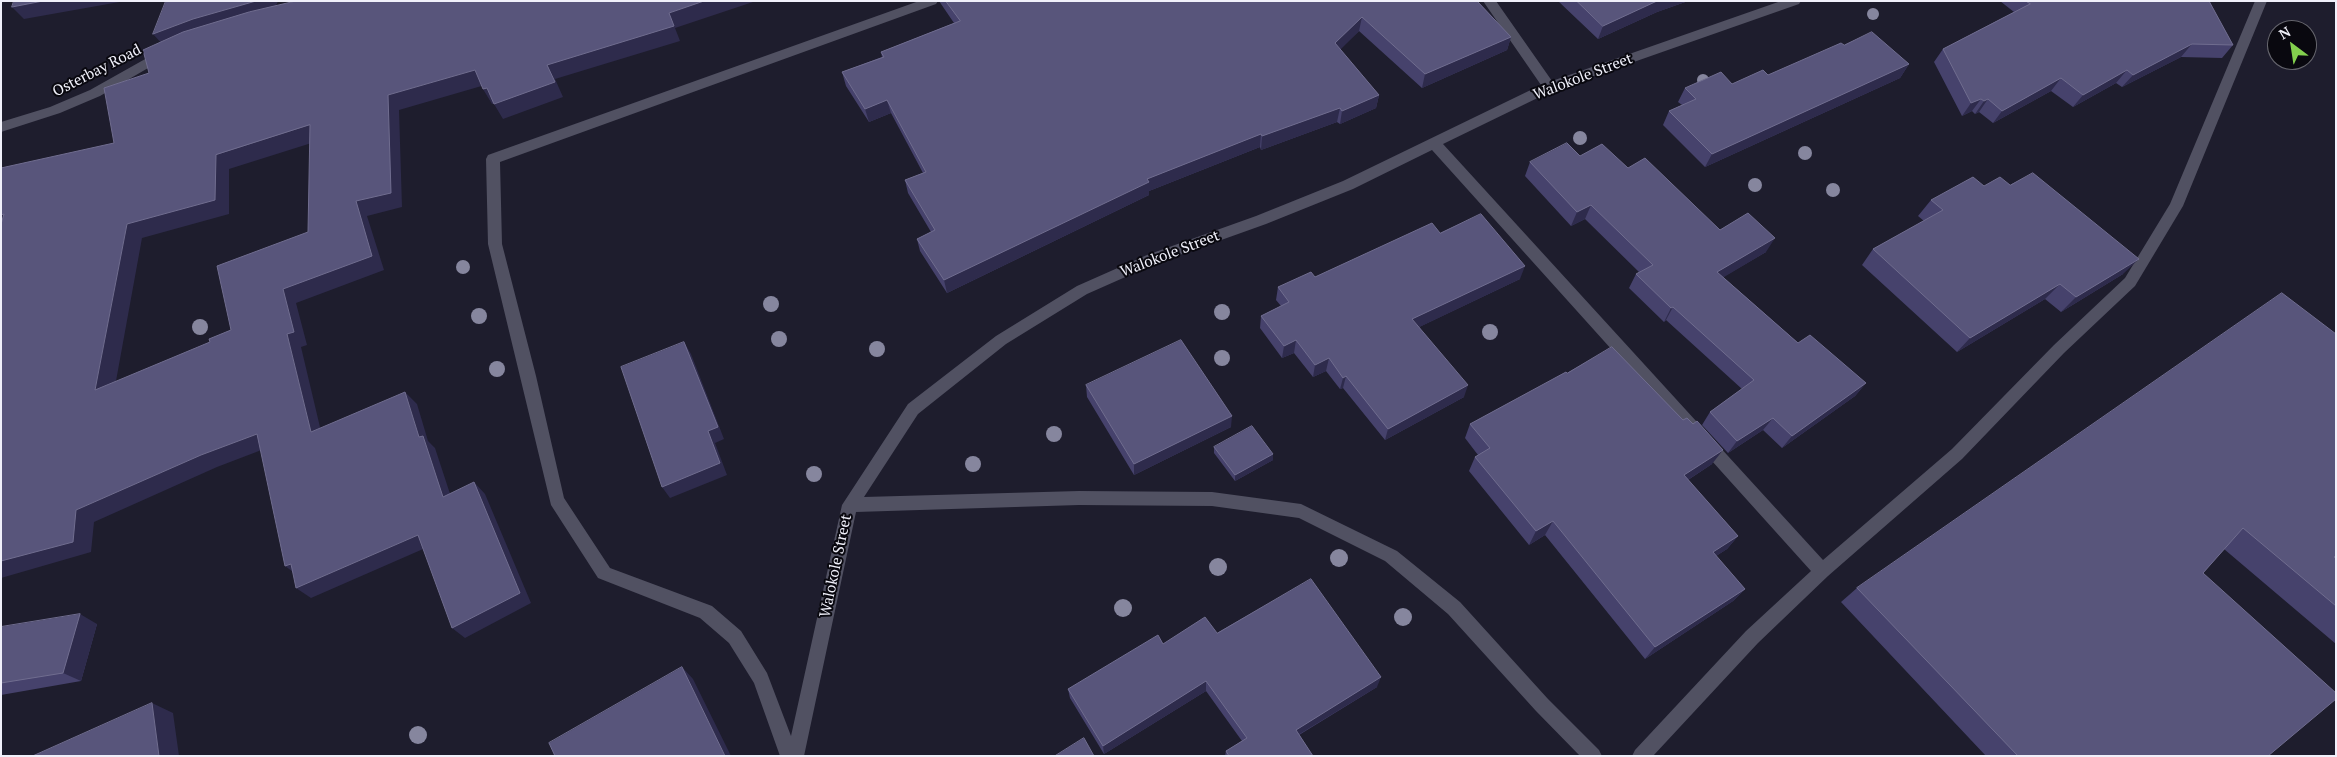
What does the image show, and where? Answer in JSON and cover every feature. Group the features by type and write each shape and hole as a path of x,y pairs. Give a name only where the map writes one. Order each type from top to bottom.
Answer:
{"street":[{"path":"789,756 762,679 736,637 706,612 604,573 557,500 529,376 495,244 493,159 932,1"},
{"path":"1489,1 1549,87"},
{"name":"Walokole Street","path":"795,756 850,505 913,409 1001,340 1082,290 1152,259 1261,220 1348,185 1549,87 1794,1"},
{"path":"1642,756 1752,637 1822,571 1957,454 2059,350 2130,282 2176,206 2261,1"},
{"name":"Osterbay Road","path":"1,127 55,110 95,93 174,49"},
{"path":"1434,143 1822,571"},
{"path":"850,505 1079,498 1212,500 1301,511 1391,556 1454,608 1542,705 1593,756"}],"building":[{"path":"14,1 43,1 12,7"},
{"path":"166,1 256,1 193,19 153,34"},
{"path":"296,1 704,1 669,13 674,26 547,65 555,82 494,104 487,88 483,89 475,70 388,95 391,193 356,201 372,256 283,289 294,332 287,334 311,432 405,392 419,437 423,436 443,497 474,482 520,593 452,628 418,535 296,588 291,564 285,566 257,434 201,455 76,510 73,542 1,561 1,224 4,214 1,215 1,168 114,143 104,88 149,73 143,50 183,32 249,12","holes":["310,125 308,232 217,266 231,330 209,339 210,342 95,390 127,224 215,200 216,155"]},
{"path":"946,1 1477,1 1511,37 1425,74 1362,17 1335,43 1379,95 1342,111 1340,108 1262,136 1261,134 1147,179 1149,182 944,280 917,239 935,230 905,180 926,172 887,100 865,109 842,72 884,57 881,52 960,21"},
{"path":"1577,1 1657,1 1603,26"},
{"path":"2026,1 2209,1 2233,45 2192,44 2133,75 2127,70 2083,95 2061,78 2002,111 1988,99 1984,101 1981,99 1971,103 1943,49 2030,4"},
{"path":"1872,32 1909,64 1712,154 1669,111 1696,99 1685,88 1721,72 1732,84 1763,70 1768,75 1841,43 1844,45"},
{"path":"1567,143 1580,156 1602,144 1628,168 1645,158 1720,230 1748,213 1775,238 1717,272 1798,343 1810,335 1866,383 1792,436 1773,418 1737,441 1710,412 1754,380 1673,307 1671,308 1636,274 1653,265 1591,205 1577,212 1530,162"},
{"path":"2033,173 2139,259 2076,297 2060,284 1970,338 1873,249 1943,210 1931,200 1973,177 1984,186 2000,177 2010,185"},
{"path":"1481,214 1525,266 1412,319 1468,385 1388,429 1346,376 1343,378 1329,358 1315,365 1296,340 1284,346 1261,316 1289,302 1278,287 1311,272 1315,277 1432,223 1440,233"},
{"path":"2282,293 2336,334 2336,555 2334,557 2336,559 2336,606 2243,528 2203,573 2336,693 2336,699 2268,756 2018,756 1857,588"},
{"path":"1181,340 1232,416 1134,464 1086,385"},
{"path":"684,342 718,427 708,431 720,463 662,487 621,367"},
{"path":"1612,347 1683,420 1687,418 1693,424 1697,421 1723,450 1684,475 1738,536 1713,552 1745,589 1655,647 1553,521 1536,531 1475,457 1490,448 1470,424"},
{"path":"1252,426 1273,454 1235,475 1214,447"},
{"path":"1311,579 1381,677 1296,730 1313,756 1229,756 1226,751 1247,738 1206,681 1103,746 1068,689 1158,635 1163,644 1205,617 1217,633"},
{"path":"80,614 63,673 1,683 1,627"},
{"path":"682,667 725,756 555,756 549,743"},
{"path":"152,703 159,756 33,756"},
{"path":"1084,738 1094,756 1055,756"}]}
